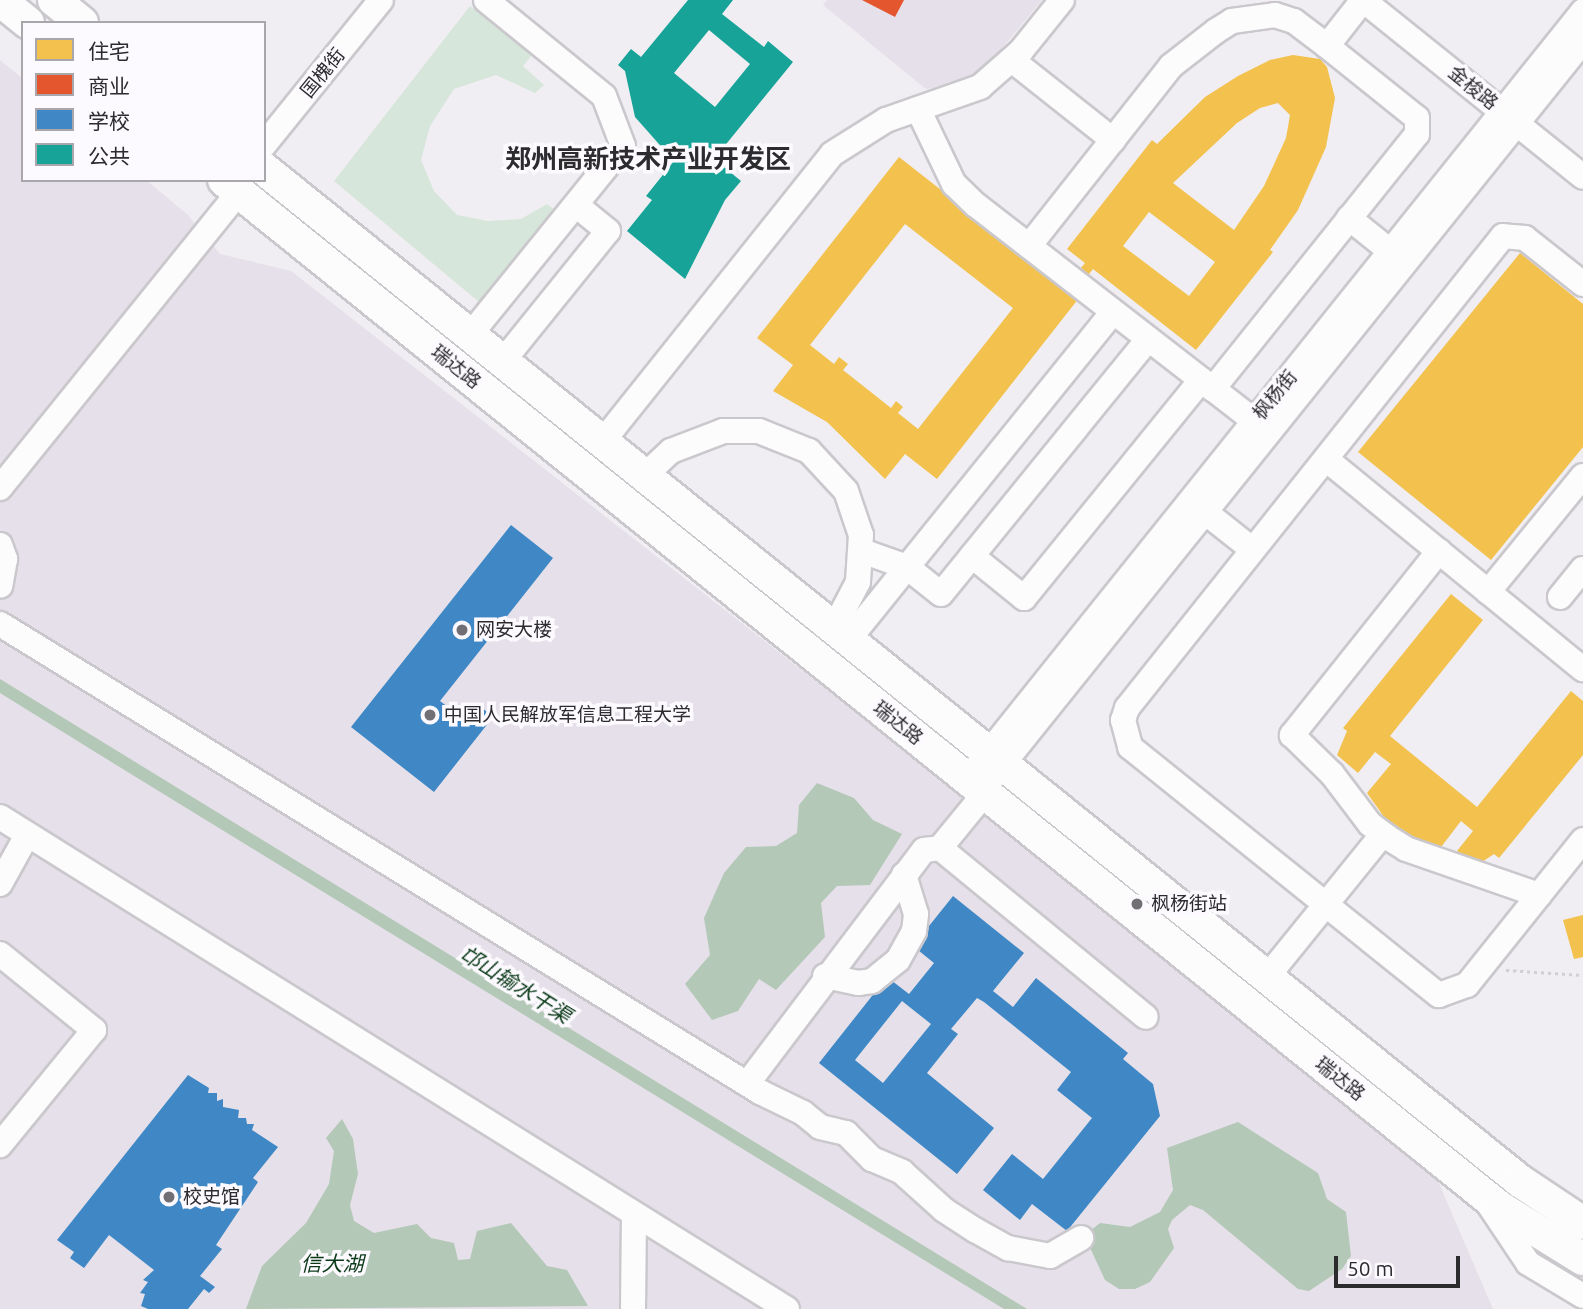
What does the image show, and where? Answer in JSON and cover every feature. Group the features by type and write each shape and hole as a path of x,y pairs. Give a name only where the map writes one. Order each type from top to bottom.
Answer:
{"main road":[{"path":"0,0 26,21"},
{"path":"54,0 80,21"},
{"name":"瑞达路","path":"266,171 1520,1181 1583,1223"},
{"name":"瑞达路","path":"233,185 1482,1193 1578,1274"}],"street":[{"name":"国槐街","path":"266,143 381,0"},
{"path":"470,335 623,146 604,96 486,0"},
{"path":"603,441 832,154 864,132 980,87 1012,60 1062,0"},
{"path":"1327,46 1363,0"},
{"name":"金梭路","path":"1363,0 1583,177"},
{"name":"枫杨街","path":"996,758 1205,512 1509,118 1583,11"},
{"path":"972,556 1024,598 1349,218 1417,134 1417,118 1294,21 1275,15 1232,21 1171,66 1029,246"},
{"name":"枫杨街","path":"747,1084 825,976 924,850 940,848 996,758 1254,421 1390,251 1509,118 1583,41"},
{"path":"1012,60 1113,140"},
{"path":"918,109 954,184 1029,246 1254,421"},
{"path":"0,488 233,185"},
{"path":"503,361 608,231 576,205"},
{"path":"1349,218 1390,251"},
{"path":"1583,284 1525,238 1503,236 1127,708 1125,735 1130,747 1439,995 1467,985 1583,840"},
{"path":"839,632 907,567 1113,312"},
{"path":"862,551 907,567 941,594 1148,339"},
{"path":"644,476 671,451 705,435 741,429 776,435 809,451 835,476 853,505 862,551 853,597 839,632"},
{"path":"1326,459 1583,669"},
{"path":"1488,592 1583,476"},
{"path":"1205,512 1253,550"},
{"path":"0,545 5,559 0,586"},
{"path":"1439,551 1292,736 1324,765 1383,834 1406,849 1539,895"},
{"path":"1560,597 1583,569"},
{"path":"0,624 747,1084 803,1113 820,1127 846,1133 872,1159 902,1172 944,1210 1008,1248 1050,1256 1081,1238"},
{"path":"0,817 634,1216 787,1309"},
{"path":"1267,977 1383,834"},
{"path":"0,884 27,835"},
{"path":"940,848 1146,1017"},
{"path":"825,976 858,983 872,981 898,960 914,931 916,914 904,875"},
{"path":"0,954 94,1030 0,1145"},
{"path":"633,1309 634,1216"}],"path":[{"path":"1483,965 1523,973 1583,975"}],"shaded area":[{"path":"827,0 1042,0 983,71 962,83 926,89 823,5"},
{"path":"470,6 532,55 523,66 544,85 535,93 496,75 454,89 430,126 421,160 434,191 457,215 488,221 521,219 547,204 560,214 485,307 334,181"},
{"name":"中国人民解放军信息工程大学","path":"0,60 21,77 21,182 148,182 188,215 220,254 291,271 1429,1160 1493,1309 0,1309"}],"water":[{"path":"0,679 1027,1309 1004,1309 113,763 0,693"},
{"path":"817,783 854,798 873,820 902,834 870,885 837,886 821,903 825,937 776,990 759,979 738,1011 712,1020 685,984 710,955 704,918 724,873 746,847 776,846 797,833 799,805"},
{"name":"信大湖","path":"342,1119 353,1139 358,1174 350,1205 354,1221 374,1233 417,1224 431,1238 454,1243 458,1260 470,1259 477,1231 511,1223 547,1266 567,1270 588,1306 246,1309 262,1266 306,1223 329,1184 334,1151 326,1138"},
{"path":"1238,1122 1318,1173 1327,1199 1346,1212 1351,1256 1342,1269 1309,1291 1298,1289 1203,1210 1190,1205 1172,1220 1168,1229 1174,1248 1150,1282 1135,1289 1119,1289 1105,1280 1086,1239 1090,1231 1100,1223 1130,1227 1160,1212 1173,1190 1167,1148"}],"building: 住宅":[{"path":"1293,55 1320,59 1327,67 1335,98 1326,147 1298,210 1270,250 1273,252 1196,350 1093,269 1074,293 1079,298 937,479 905,454 885,479 827,422 773,391 793,365 757,338 899,157 1065,287 1085,263 1067,249 1152,140 1157,144 1205,97 1270,60","holes":["1278,103 1290,115 1286,138 1264,186 1234,230 1173,183 1237,123 1260,108","1149,212 1215,262 1189,296 1123,246","905,224 1013,308 918,429 898,413 903,407 896,401 891,408 843,370 848,364 839,357 834,364 810,345"]},
{"path":"1520,253 1583,304 1583,447 1491,560 1358,452"},
{"path":"1451,594 1483,620 1390,736 1477,807 1571,691 1583,701 1583,755 1499,858 1494,854 1476,866 1457,851 1473,831 1461,821 1438,851 1389,824 1367,793 1391,764 1375,752 1358,773 1337,755 1347,731 1343,728"},
{"path":"1583,915 1583,957 1574,959 1563,920"}],"building: 商业":[{"path":"862,0 904,0 895,17"}],"building: 学校":[{"name":"网安大楼","path":"511,525 553,558 440,701 469,723 481,707 493,717 434,792 351,727"},
{"path":"953,896 1024,953 993,991 1013,1007 1036,978 1128,1053 1123,1059 1153,1084 1160,1116 1067,1231 1032,1204 1020,1220 983,1190 1012,1154 1043,1179 1092,1118 1057,1090 1071,1072 984,1002 977,998 951,1029 958,1034 927,1073 994,1128 957,1174 819,1063 887,977 909,994 934,963 913,946","holes":["902,1001 931,1024 883,1083 855,1060"]},
{"name":"校史馆","path":"188,1075 209,1088 208,1093 217,1093 217,1101 223,1099 223,1107 239,1110 238,1118 246,1118 247,1124 254,1124 252,1130 278,1147 253,1178 258,1182 216,1245 222,1249 200,1276 215,1287 209,1293 204,1289 188,1309 148,1309 141,1306 145,1294 140,1293 148,1282 143,1280 154,1270 109,1235 84,1268 70,1258 74,1252 57,1240"}],"building: 公共":[{"path":"688,0 733,0 722,14 764,47 768,41 793,62 714,159 741,181 725,200 685,279 627,231 652,200 646,196 674,161 635,117 625,71 618,65 631,49 641,57","holes":["709,30 750,64 715,107 674,73"]}],"place":[{"name":"网安大楼","path":"462,630"},
{"name":"中国人民解放军信息工程大学","path":"430,715"},
{"name":"枫杨街站","path":"1137,904"},
{"name":"校史馆","path":"169,1197"}],"district":[{"name":"郑州高新技术产业开发区","path":"648,159"}],"water label":[{"name":"邙山输水干渠","path":"516,984"}]}
